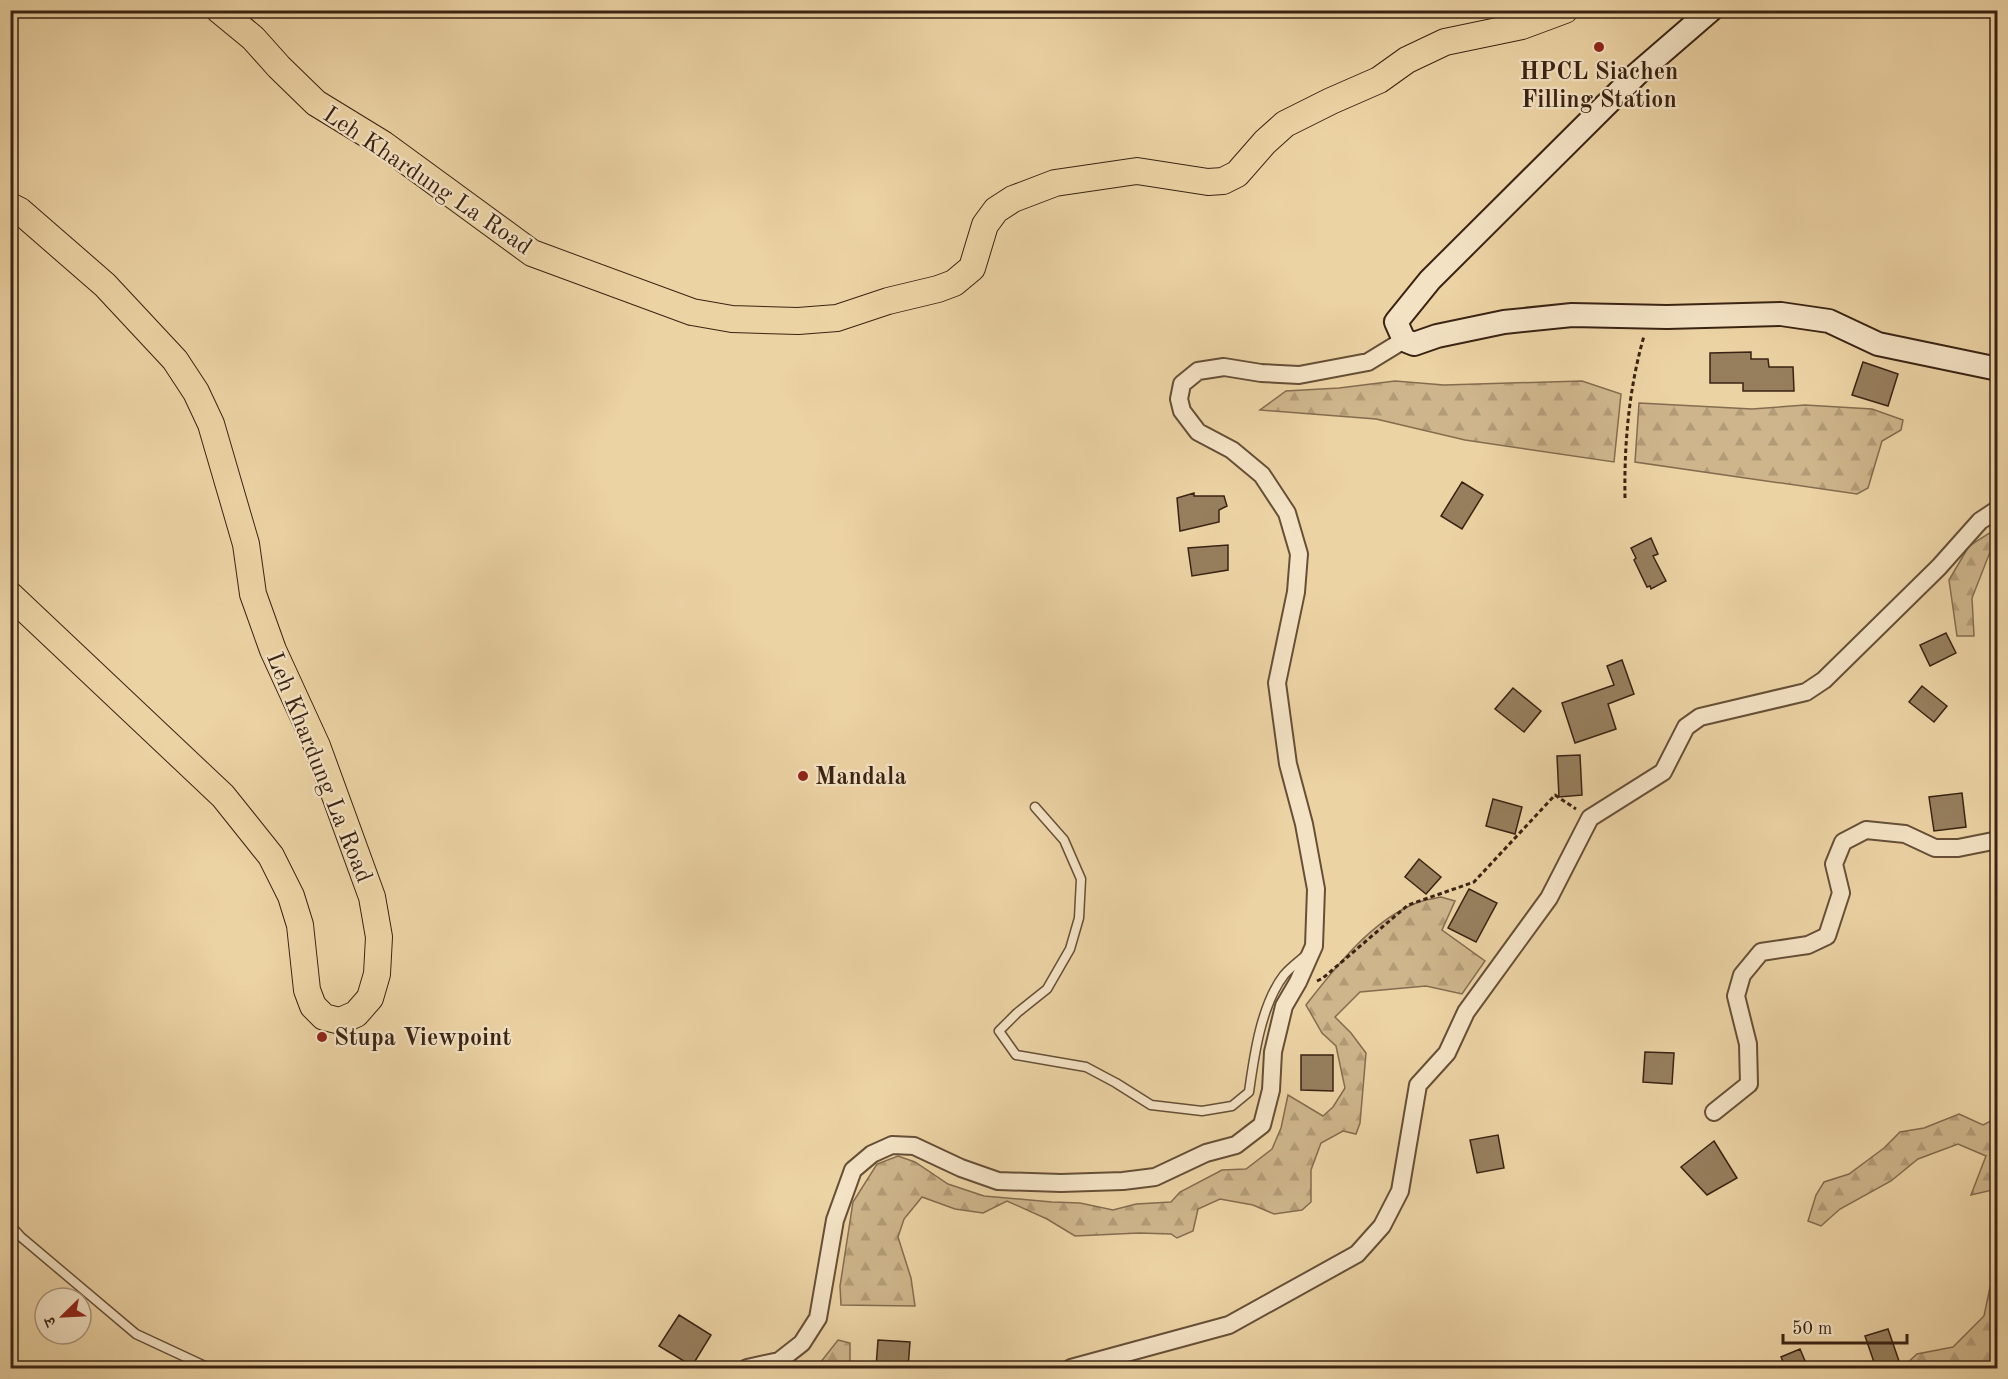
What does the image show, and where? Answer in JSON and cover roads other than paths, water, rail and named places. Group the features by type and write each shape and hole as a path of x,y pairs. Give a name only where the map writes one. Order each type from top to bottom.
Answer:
{"main road":[{"name":"Leh Khardung La Road","path":"219,10 253,38 316,103 383,144 532,253 692,312 732,319 798,321 837,318 888,300 938,289 954,283 972,268 985,225 996,210 1013,199 1055,183 1137,171 1208,182 1223,181 1237,174 1264,142 1285,124 1379,80 1407,60 1445,42 1522,26 1565,10"},
{"name":"Leh Khardung La Road","path":"10,206 20,211 105,285 167,352 196,392 211,424 246,544 253,594 273,650 317,746 372,897 379,937 377,974 370,998 356,1014 340,1021 324,1017 313,1006 307,990 300,925 291,896 271,856 223,796 10,595"}],"street":[{"path":"1711,10 1638,74 1430,280 1396,322 1404,340 1414,344 1437,336 1504,322 1572,315 1649,317 1781,314 1829,321 1878,344 1998,369"},
{"path":"747,1368 779,1361 802,1343 818,1318 835,1220 853,1170 872,1154 892,1145 914,1146 961,1168 998,1181 1061,1183 1123,1181 1155,1177 1206,1153 1236,1145 1262,1125 1271,1090 1273,1052 1284,1006 1314,946 1316,889 1304,824 1288,764 1277,683 1296,592 1299,554 1287,513 1263,475 1232,450 1198,432 1182,411 1179,399 1182,384 1198,371 1224,367 1261,373 1299,375 1368,362 1404,340"},
{"path":"1071,1368 1229,1325 1356,1254 1382,1226 1400,1191 1418,1085 1447,1053 1466,1012 1549,898 1590,818 1663,772 1686,727 1700,717 1806,692 1824,680 1939,567 1980,521 1998,509"},
{"path":"1714,1112 1749,1084 1748,1044 1736,996 1742,975 1761,952 1808,945 1827,936 1840,893 1834,864 1844,842 1866,830 1905,834 1935,848 1958,848 1998,840"}],"lane":[{"path":"1035,807 1064,840 1081,879 1079,918 1070,949 1047,989 999,1030 1016,1055 1086,1067 1151,1105 1202,1111 1232,1106 1249,1092 1255,1051 1266,1009 1284,976 1314,946"},
{"path":"10,1225 21,1237 136,1334 209,1368"}],"place":[{"name":"HPCL Siachen Filling Station","path":"1599,47"},
{"name":"Mandala","path":"803,776"},
{"name":"Stupa Viewpoint","path":"322,1037"}]}
